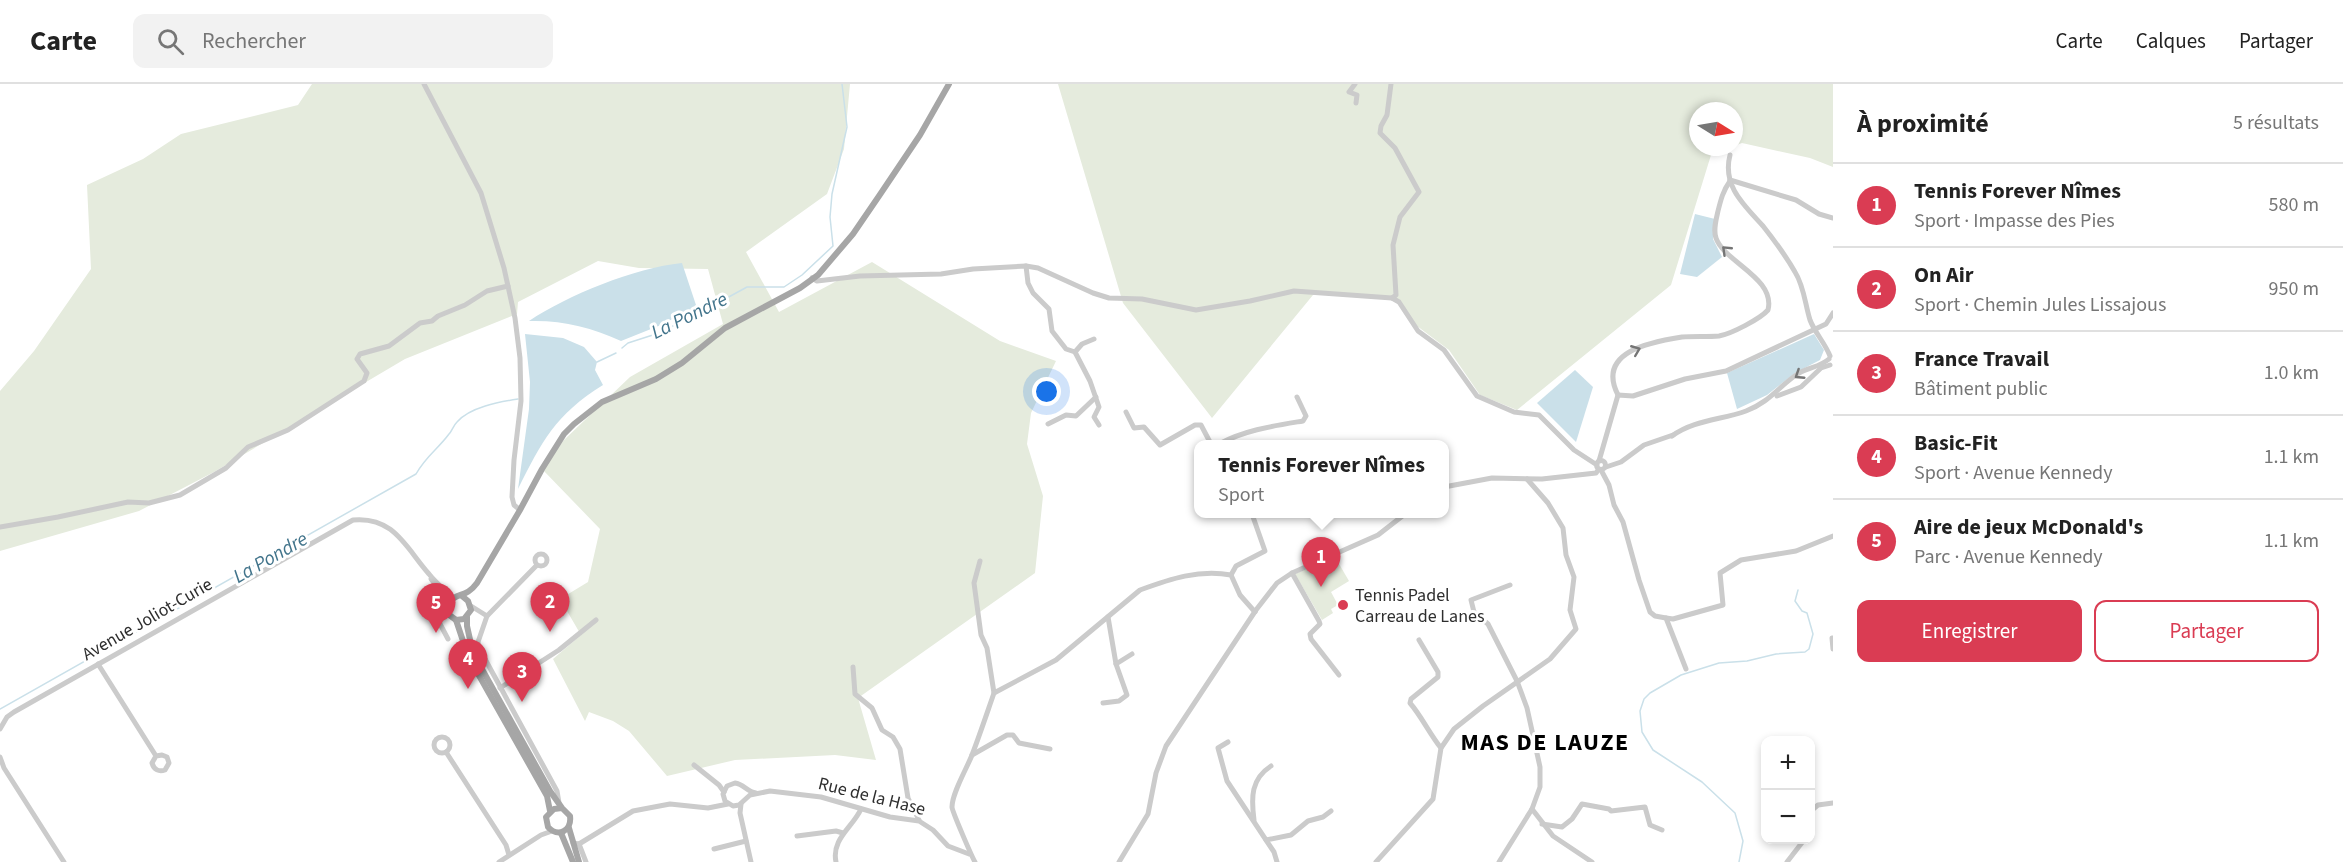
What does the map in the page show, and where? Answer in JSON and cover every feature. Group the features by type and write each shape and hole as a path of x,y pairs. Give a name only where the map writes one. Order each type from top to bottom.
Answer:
{"main road":[{"path":"550,811 547,796 468,656 456,620 447,611 451,600 472,590 564,434 586,413 602,402 656,379 682,363 733,323 792,292 834,258 894,173 949,84"},
{"path":"480,576 467,626 473,653 560,806 570,816 569,828 576,843 579,862"},
{"path":"462,596 470,610"},
{"path":"456,620 470,610"},
{"path":"560,806 550,811 546,817 546,824 552,831 561,833 569,828"},
{"path":"561,833 573,862"}],"street":[{"path":"424,84 480,193 508,286 518,338 521,399 512,499 514,505 521,508"},
{"path":"1355,84 1349,92 1356,94 1356,103"},
{"path":"1391,84 1387,115 1380,133 1395,148 1419,192 1400,217 1393,244 1396,295 1392,298"},
{"path":"1730,156 1728,166 1732,190 1796,272 1815,329 1831,359"},
{"path":"1730,181 1796,200 1819,214 1833,218"},
{"path":"1730,181 1722,192 1716,219 1716,239 1720,247 1741,263 1764,288 1769,297 1768,310 1760,317 1721,336 1682,337 1630,352 1617,361 1613,367 1615,389 1618,395 1604,441 1601,465 1614,505 1623,522 1641,587 1650,612 1655,616 1673,619 1723,604 1720,573 1741,560 1796,551 1833,536"},
{"path":"1026,266 1028,283 1033,293 1049,309 1052,331 1066,349 1075,352 1090,381 1099,409 1094,417 1099,425"},
{"path":"814,276 826,280 860,276 941,274 973,269 1026,266 1038,268 1107,298 1142,299 1196,309 1250,301 1294,291 1392,298 1399,302 1419,331 1444,350 1477,396 1514,412 1539,415 1574,450 1601,465 1614,465 1644,445 1672,436 1696,424 1744,412 1772,397 1801,387 1831,359"},
{"path":"0,527 58,518 128,502 149,503 180,495 226,468 248,447 288,430 364,381 367,373 357,359 360,354 389,346 420,323 432,321 487,291 508,286"},
{"path":"1618,395 1632,396 1686,379 1726,371 1826,324 1833,314"},
{"path":"1075,352 1082,344 1094,339"},
{"path":"1772,397 1800,373 1831,359"},
{"path":"1048,424 1066,415 1076,416 1096,397"},
{"path":"1227,440 1253,430 1303,421 1306,416 1297,397"},
{"path":"1126,412 1134,428 1144,427 1160,445 1194,425 1201,424 1209,440"},
{"path":"1449,486 1492,478 1527,479 1596,472 1601,465"},
{"path":"1376,862 1433,799 1441,748 1454,729 1550,659 1574,632 1576,625 1570,610 1574,577 1566,555 1563,528 1548,503 1527,479"},
{"path":"1254,518 1265,551 1236,566 1232,576 1240,595 1255,612"},
{"path":"1119,862 1148,814 1156,773 1166,746 1255,612 1277,584 1292,573 1378,536 1399,518"},
{"name":"Avenue Joliot-Curie","path":"0,729 7,717 14,712 353,520 366,519 394,530 451,600"},
{"path":"975,862 969,854 962,830 953,812 952,803 994,693 987,648 981,635 974,583 980,561"},
{"path":"537,565 487,616 478,642 500,688 557,791 560,806"},
{"path":"994,693 1056,660 1140,590 1194,573 1232,576"},
{"path":"1292,573 1320,624 1310,634 1311,639 1339,675"},
{"path":"1499,862 1532,808 1540,788 1540,767 1527,708 1517,681 1488,624 1474,612 1470,604 1471,600 1510,585"},
{"path":"470,610 487,616"},
{"path":"447,611 442,614 439,622 448,639"},
{"path":"1102,703 1119,701 1127,695 1116,664 1108,617"},
{"path":"1666,618 1686,669"},
{"path":"500,688 560,650 596,620"},
{"path":"1832,638 1833,649"},
{"path":"1419,640 1438,672 1438,678 1411,699 1410,703 1420,715 1425,728 1441,748"},
{"path":"1116,664 1132,654"},
{"path":"98,664 156,756"},
{"path":"853,667 855,694 872,708 882,730 893,737 900,749 908,798 920,821"},
{"path":"972,755 1007,735 1013,735 1018,743 1050,749"},
{"path":"1228,742 1218,748 1227,781 1274,852 1277,862"},
{"path":"446,752 506,845 509,855"},
{"path":"0,757 4,768 64,862"},
{"path":"694,765 719,785 740,813"},
{"path":"1254,820 1251,796 1262,772 1271,766"},
{"path":"586,862 576,843 633,811 670,804 708,808 718,806 727,797 735,783 750,793 756,793"},
{"path":"745,789 740,813 751,862"},
{"name":"Rue de la Hase","path":"756,793 770,791 812,795 890,817 920,821 933,830 948,846 969,854"},
{"path":"727,797 743,801 756,793"},
{"path":"1815,808 1833,803"},
{"path":"1542,824 1562,828 1572,819 1582,804 1611,811 1645,807 1650,825 1662,830"},
{"path":"1532,808 1553,836 1592,862"},
{"path":"836,862 834,856 837,845 861,809"},
{"path":"1266,840 1291,835 1308,821 1323,817 1331,811"},
{"path":"541,835 546,824"},
{"path":"499,862 541,835 552,831"},
{"path":"797,836 836,831 843,833"},
{"path":"714,849 746,841"},
{"path":"1787,862 1801,844"},
{"path":"506,845 516,850"}],"shaded area":[{"path":"312,84 850,84 844,149 827,194 746,252 779,312 872,262 1000,341 1056,361 1031,413 1027,444 1043,496 1035,573 858,698 876,760 835,755 735,760 667,776 629,731 613,721 589,712 585,721 553,659 581,635 560,599 588,582 600,529 542,469 564,440 630,377 723,324 708,269 639,268 598,261 518,302 517,314 405,359 214,472 139,511 0,551 0,391 34,351 91,269 87,185 143,159 181,134 298,105"},
{"path":"1058,84 1833,84 1833,167 1810,158 1743,143 1743,102 1689,102 1689,156 1711,156 1671,285 1517,410 1480,395 1449,350 1417,326 1400,302 1384,295 1313,295 1212,418 1123,303"},
{"path":"1335,557 1349,581 1331,592 1338,605 1331,609 1333,613 1322,620 1295,574"}],"water":[{"path":"1695,214 1715,219 1713,239 1722,257 1697,277 1680,274"},
{"path":"682,263 699,308 683,317 680,314 666,323 621,341 576,325 529,321 602,284 643,271"},
{"path":"525,334 563,338 584,347 597,362 595,370 603,385 561,418 543,443 518,489 529,409 530,382"},
{"path":"1814,334 1824,350 1820,360 1795,373 1767,395 1737,409 1727,373"},
{"path":"1575,370 1593,387 1576,442 1537,403"}],"waterway":[{"path":"622,348 628,343 659,333 747,287 784,287 802,275 833,246 830,217 832,194 847,127 842,84"},
{"name":"La Pondre","path":"597,362 616,353"},
{"name":"La Pondre","path":"0,709 416,474 456,424 469,412 518,399"},
{"path":"1739,862 1743,841 1735,813 1702,782 1653,750 1642,732 1640,711 1644,699 1650,693 1681,675 1719,663 1805,652 1809,649 1813,634 1807,613 1802,611 1795,601 1798,590"}],"place":[{"name":"Tennis Forever Nîmes","path":"1321,587"},
{"name":"Tennis Padel Carreau de Lanes","path":"1343,605"},
{"name":"On Air","path":"550,632"},
{"name":"Aire de jeux McDonald's","path":"436,633"},
{"name":"Basic-Fit","path":"468,689"},
{"name":"France Travail","path":"522,702"}],"district":[{"name":"MAS DE LAUZE","path":"1545,742"}]}
